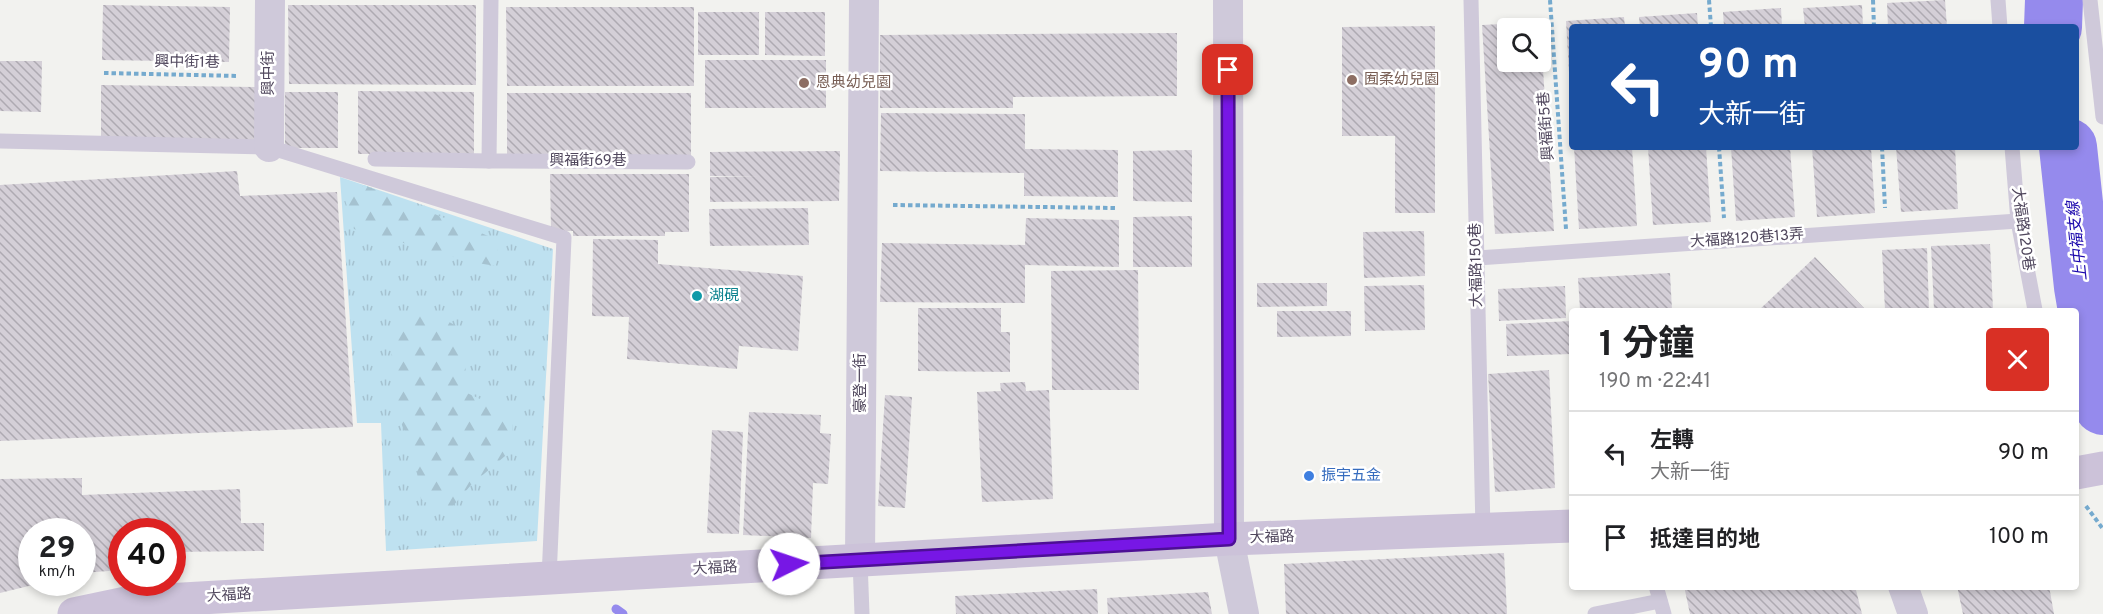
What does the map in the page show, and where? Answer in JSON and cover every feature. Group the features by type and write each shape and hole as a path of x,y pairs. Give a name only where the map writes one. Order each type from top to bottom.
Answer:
{"street":[{"name":"興中街","path":"269,147 270,0"},
{"name":"豪登一街","path":"860,560 864,0"},
{"path":"1228,0 1229,539 1244,614"},
{"path":"2079,487 2103,468"},
{"name":"大福路","path":"74,614 131,602 1229,539 1569,526"},
{"path":"1904,590 1913,614"}],"lane":[{"path":"489,161 491,0"},
{"name":"大福路150巷","path":"1471,0 1482,530"},
{"path":"1998,0 2001,24"},
{"path":"2090,0 2103,117"},
{"path":"0,141 269,147 564,238 549,578"},
{"name":"大福路120巷","path":"2012,150 2018,221 2035,308"},
{"name":"興福街69巷","path":"375,159 688,162"},
{"name":"大福路120巷13弄","path":"1477,258 2018,221"},
{"path":"860,560 862,614"},
{"path":"1595,614 1660,600"}],"path":[{"name":"興福街5巷","path":"1550,0 1567,251"},
{"path":"1709,0 1711,24"},
{"path":"1873,0 1874,24"},
{"name":"興中街1巷","path":"104,74 269,76"},
{"path":"1719,150 1725,240"},
{"path":"1882,150 1887,230"},
{"path":"862,205 1116,208"},
{"path":"2079,487 2103,530"}],"green space":[{"path":"340,177 553,249 537,541 386,551 381,423 357,423"},
{"path":"364,185 498,240 496,266 471,262 354,229 345,200"},
{"path":"415,302 463,330 467,393 513,414 511,451 471,485 447,513 421,500 415,454 397,414 390,338"}],"building":[{"path":"1945,0 1947,24 1888,24 1887,3"},
{"path":"103,5 230,7 229,62 102,60"},
{"path":"288,5 476,5 476,85 289,84"},
{"path":"1862,5 1863,24 1805,24 1803,8"},
{"path":"506,7 694,7 694,86 507,86"},
{"path":"1781,8 1782,24 1724,24 1723,12"},
{"path":"698,12 759,12 759,55 698,55"},
{"path":"765,12 825,12 825,56 765,55"},
{"path":"1697,13 1698,24 1640,24 1639,17"},
{"path":"1624,17 1625,24 1569,24 1569,73 1566,21"},
{"path":"1497,24 1497,72 1543,72 1554,231 1495,234 1482,25"},
{"path":"1435,26 1435,213 1395,213 1395,136 1342,136 1342,27"},
{"path":"1177,33 1177,96 1013,97 1013,108 880,108 880,35"},
{"path":"705,60 826,60 826,108 705,108"},
{"path":"0,61 42,61 41,112 0,111"},
{"path":"101,85 255,87 255,143 101,141"},
{"path":"358,91 474,92 474,154 358,154"},
{"path":"285,92 338,92 338,148 285,148"},
{"path":"507,93 691,93 691,156 507,155"},
{"path":"881,113 1025,114 1025,149 1118,150 1118,197 1024,196 1024,173 880,171"},
{"path":"1192,150 1192,202 1133,201 1133,151"},
{"path":"1574,150 1632,150 1637,226 1579,229"},
{"path":"1648,150 1706,150 1711,222 1653,225"},
{"path":"1731,150 1790,150 1795,217 1736,221"},
{"path":"1812,150 1871,150 1875,213 1817,217"},
{"path":"1896,150 1955,150 1958,209 1901,212"},
{"path":"840,151 839,201 710,202 710,177 758,177 710,176 710,152"},
{"path":"237,171 240,196 337,192 353,427 0,441 0,185"},
{"path":"550,174 689,174 689,232 665,232 665,236 573,236 573,231 551,231"},
{"path":"808,208 809,245 710,246 709,209"},
{"path":"1192,216 1192,267 1133,267 1133,217"},
{"path":"1026,218 1119,220 1119,267 1025,265 1025,303 880,302 882,243 1025,245"},
{"path":"1424,231 1425,276 1364,278 1363,232"},
{"name":"湖硯","path":"593,239 658,240 658,264 803,276 798,351 739,346 737,369 627,359 629,317 592,316"},
{"path":"1990,244 1993,308 1934,308 1931,246"},
{"path":"1927,248 1929,308 1885,308 1882,250"},
{"path":"1815,257 1864,308 1761,308"},
{"path":"1138,270 1139,390 1052,390 1051,271"},
{"path":"1670,273 1672,308 1580,308 1578,278"},
{"path":"1257,283 1327,283 1327,306 1257,307"},
{"path":"1424,285 1425,330 1365,331 1364,286"},
{"path":"1565,286 1566,318 1499,321 1498,289"},
{"path":"918,308 1001,308 1001,332 1010,332 1010,372 918,371"},
{"path":"1277,311 1351,311 1351,336 1277,337"},
{"path":"1569,321 1569,354 1507,356 1506,324"},
{"path":"1549,370 1555,488 1495,492 1488,374"},
{"path":"1025,382 1026,391 1049,390 1053,499 982,502 977,392 1001,391 1000,383"},
{"path":"885,395 912,397 905,508 878,506"},
{"path":"749,412 821,415 820,433 831,434 828,484 813,483 811,538 743,535"},
{"path":"712,430 743,432 739,534 707,533"},
{"path":"82,478 82,495 240,489 241,523 264,523 264,551 186,552 186,518 108,518 108,571 96,572 96,518 18,518 18,589 0,593 0,479"},
{"path":"1504,553 1507,614 1286,614 1284,564"},
{"path":"1097,589 1098,614 956,614 955,596"},
{"path":"1685,590 1856,590 1862,614 1690,614"},
{"path":"1958,590 2050,590 2054,614 1963,614"},
{"path":"1208,592 1212,614 1108,614 1107,598"}],"waterway":[{"name":"上中福支線","path":"2053,24 2054,0"},
{"name":"上中福支線","path":"2068,150 2083,287 2103,406"},
{"path":"616,609 623,614"}],"place":[{"name":"囿柔幼兒園","path":"1352,80"},
{"name":"恩典幼兒園","path":"804,83"},
{"name":"湖硯","path":"697,296"},
{"name":"振宇五金","path":"1309,476"}],"route":[{"path":"789,564 1229,539 1228,70"}]}
